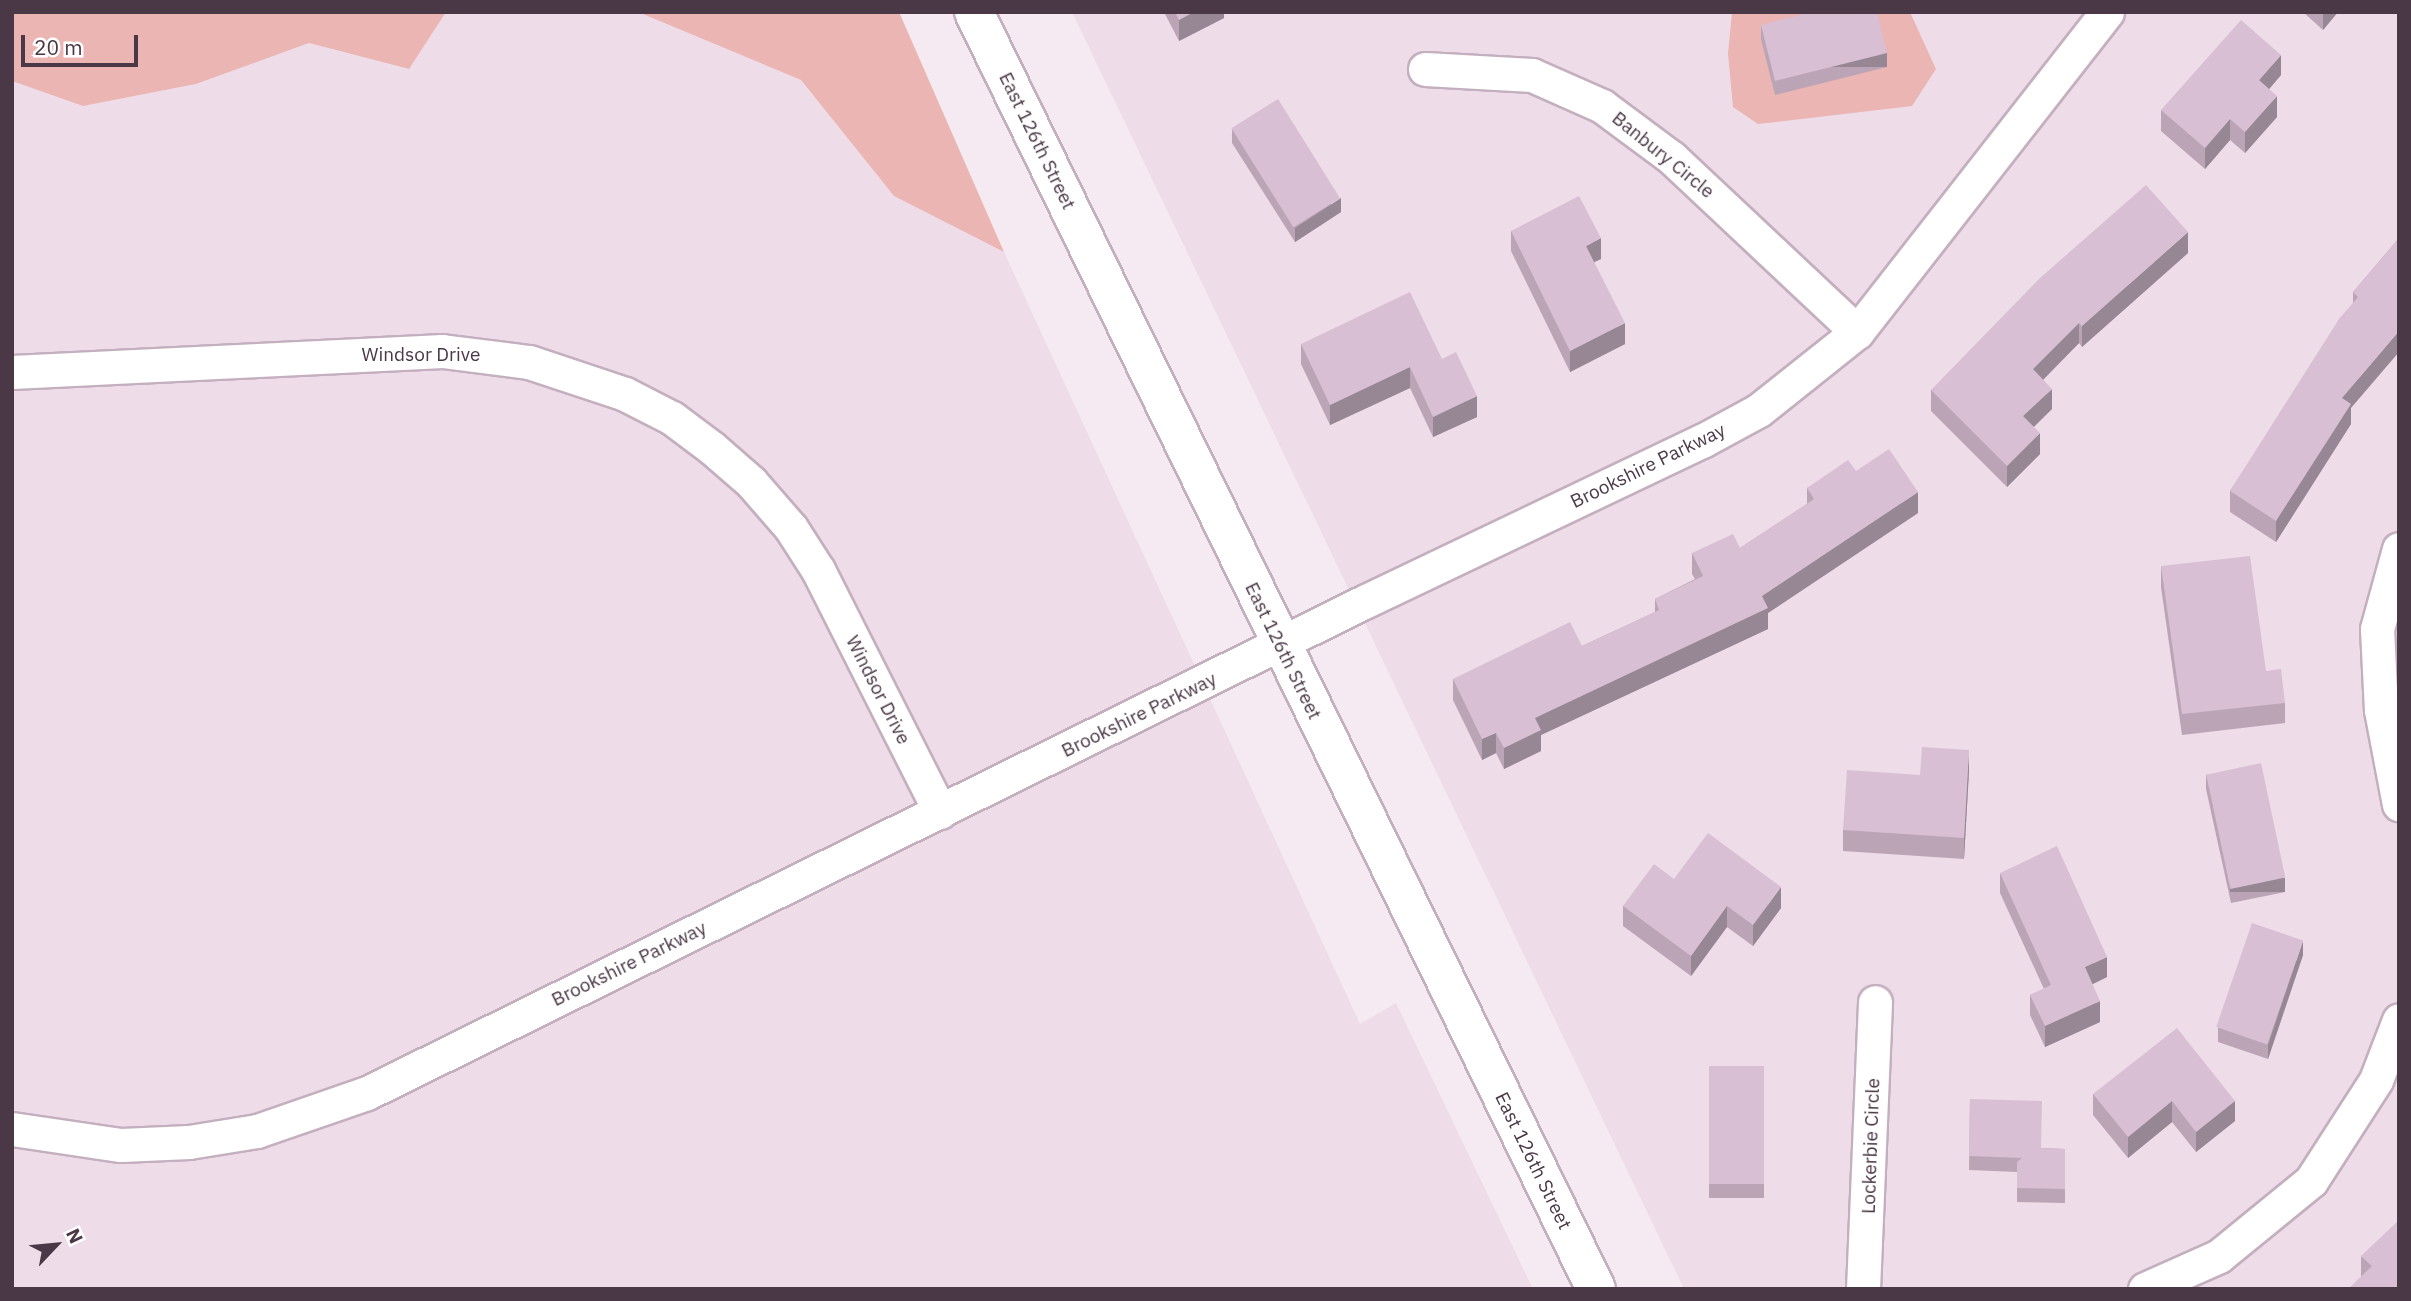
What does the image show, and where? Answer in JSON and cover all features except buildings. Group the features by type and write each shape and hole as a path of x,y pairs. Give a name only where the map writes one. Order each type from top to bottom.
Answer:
{"street":[{"name":"East 126th Street","path":"975,12 1280,645 1596,1289"},
{"name":"Brookshire Parkway","path":"12,1129 53,1138 135,1145 189,1142 305,1117 366,1093 1759,410 1857,332 2107,12"},
{"name":"Banbury Circle","path":"1425,69 1532,75 1602,106 1672,158 1857,332"},
{"name":"Windsor Drive","path":"12,372 442,351 529,362 625,394 672,418 712,447 751,482 791,528 818,570 940,811"},
{"path":"2399,549 2377,629 2381,710 2399,804"},
{"name":"Lockerbie Circle","path":"1863,1289 1875,1002"},
{"path":"2144,1289 2219,1256 2311,1181 2376,1080 2399,1020"}],"shaded area":[{"path":"12,12 446,12 409,69 309,43 196,84 83,106 12,81"},
{"path":"446,12 638,12 801,80 894,196 1004,252 1360,1024 1396,1003 1533,1289 12,1289 12,81 83,106 196,84 309,43 408,69"},
{"path":"638,12 899,12 1004,252 894,196 801,80"},
{"path":"1072,12 1732,12 1728,53 1936,69 1910,12 2399,12 2399,1289 1684,1289"},
{"path":"1732,12 1910,12 1936,69 1912,106 1758,124 1733,107 1728,53"}]}
